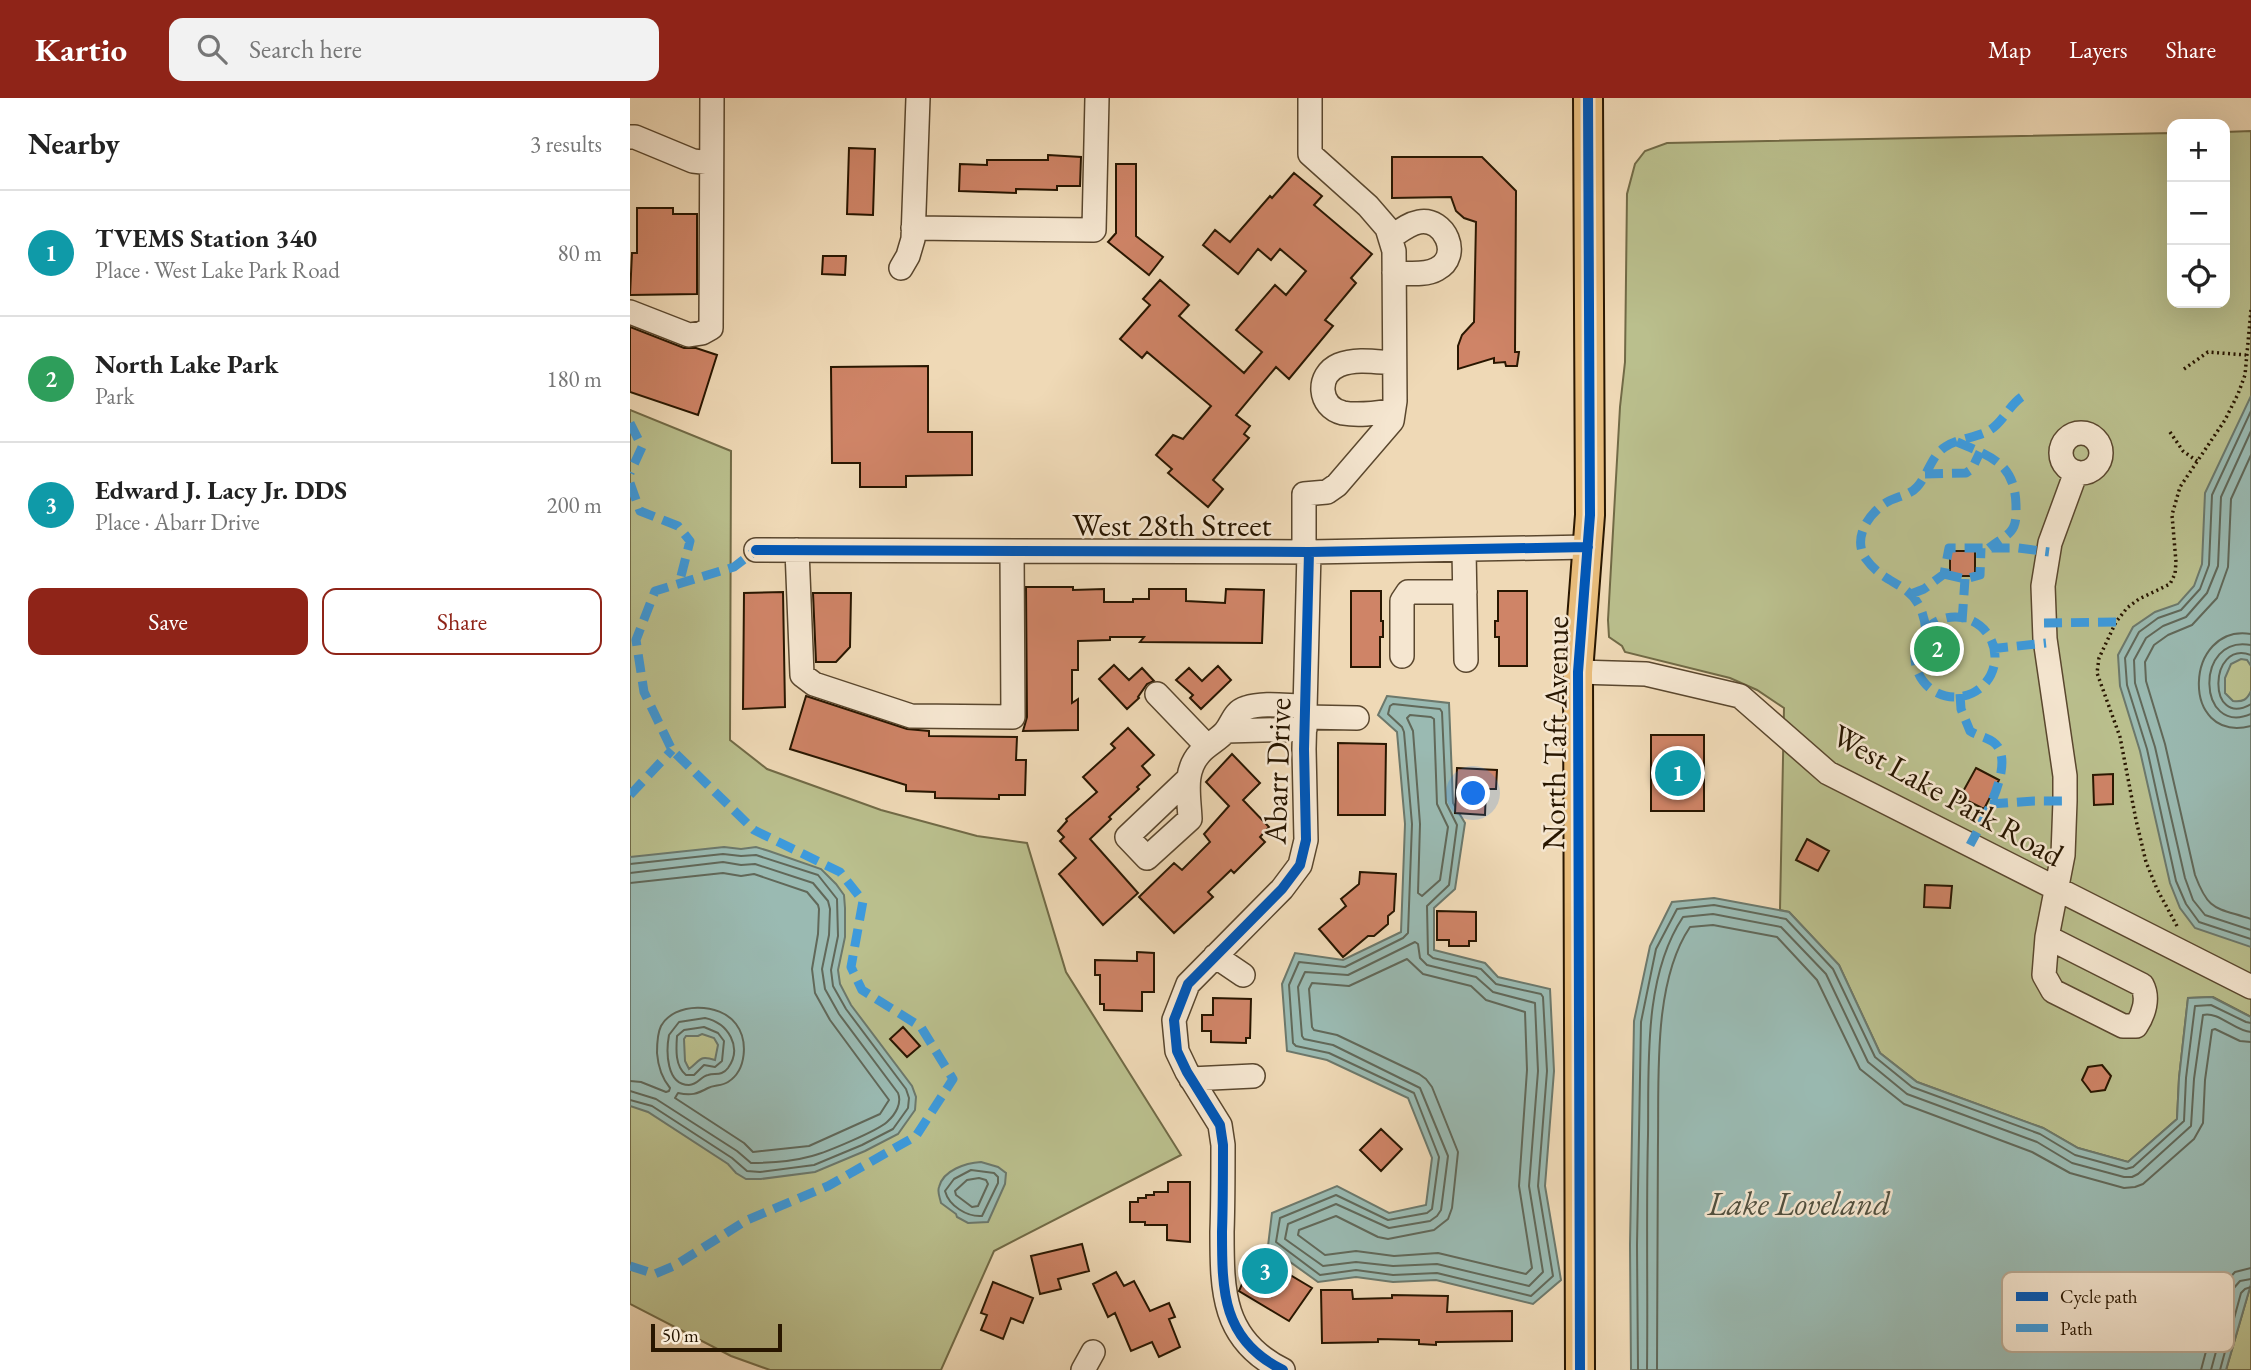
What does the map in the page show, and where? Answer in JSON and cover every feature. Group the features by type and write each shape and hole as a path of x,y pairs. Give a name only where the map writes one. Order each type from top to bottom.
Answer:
{"main road":[{"name":"North Taft Avenue","path":"1580,1370 1578,672 1590,515 1588,98"}],"street":[{"path":"630,312 689,335 711,328 712,98"},
{"path":"901,268 913,239 918,98"},
{"path":"914,228 1094,230 1097,98"},
{"path":"1310,98 1310,154 1368,205 1387,228 1394,251 1394,363 1393,411 1345,414 1333,409 1326,401 1322,385 1325,376 1332,369 1360,361 1394,363"},
{"path":"630,137 693,161 711,163"},
{"path":"1390,238 1418,222 1430,222 1440,228 1450,247 1447,259 1438,269 1421,274 1394,272"},
{"name":"Abarr Drive","path":"1283,1370 1267,1361 1247,1343 1225,1300 1222,1272 1223,1145 1220,1125 1177,1051 1174,1020 1188,984 1282,889 1300,865 1306,840 1307,552 1304,494 1327,492 1336,485 1392,421 1393,411"},
{"path":"2047,937 2142,985 2146,993 2142,1016 2136,1026 2123,1026 2053,991 2044,975 2047,937 2063,855 2065,776 2045,639 2043,586 2050,542 2076,472"},
{"name":"West 28th Street","path":"756,550 1307,552 1588,547"},
{"path":"797,550 802,675 814,684 911,716 1013,717 1012,551"},
{"path":"1464,550 1466,660"},
{"path":"1402,656 1402,601 1408,592 1465,592"},
{"name":"West Lake Park Road","path":"1578,672 1646,674 1740,696 1828,773 2055,889 2175,938 2251,987"},
{"path":"1157,694 1207,746"},
{"path":"1188,779 1191,765 1207,746 1226,731 1305,717 1357,718"},
{"path":"1214,956 1243,975"},
{"path":"1191,1079 1253,1076"}],"path":[{"path":"2175,938 2147,862 2120,737 2097,673 2099,658 2116,622 2127,608 2170,584 2175,574 2172,515 2180,487 2225,420 2242,385 2251,310"},
{"path":"2184,369 2208,352 2246,355"},
{"path":"2170,432 2183,451 2197,461"}],"green space":[{"path":"2251,131 2251,1017 2213,997 2188,998 2177,1119 2128,1162 2078,1148 2043,1128 1917,1082 1880,1053 1839,965 1789,912 1780,910 1784,708 1757,690 1730,678 1625,652 1622,646 1609,637 1620,407 1625,362 1627,194 1635,164 1645,151 1667,143 2167,133 2167,308 2230,308 2230,132"},
{"path":"630,410 731,451 730,740 767,769 881,810 977,836 1027,843 1066,972 1181,1155 994,1251 941,1370 770,1370 731,1356 630,1304"},
{"path":"2251,1284 2251,1370 2226,1370 2231,1352 2234,1352 2234,1342"}],"water":[{"path":"2251,396 2251,666 2247,660 2241,659 2231,664 2225,678 2225,693 2233,701 2239,701 2244,700 2251,691 2251,947 2195,928 2180,908 2170,883 2140,751 2120,686 2118,655 2133,627 2155,612 2178,604 2194,586 2202,564 2205,493"},
{"path":"1387,696 1449,703 1453,803 1465,823 1455,889 1434,908 1434,950 1485,963 1498,977 1550,989 1554,1071 1545,1186 1561,1280 1533,1304 1436,1280 1393,1282 1356,1277 1318,1282 1268,1246 1272,1213 1337,1186 1389,1213 1426,1205 1432,1158 1408,1098 1327,1060 1287,1051 1282,984 1295,953 1343,960 1401,932 1405,824 1397,732 1378,715"},
{"path":"724,847 756,847 821,869 836,884 844,895 845,908 845,937 838,970 840,984 851,1005 912,1086 916,1097 915,1110 898,1134 815,1172 746,1179 728,1164 648,1112 630,1106 630,857","holes":["702,1034 714,1038 718,1045 715,1060 703,1058 689,1069 685,1061 686,1036"]},
{"name":"Lake Loveland","path":"1714,898 1789,912 1839,965 1880,1053 1917,1082 2043,1128 2078,1148 2128,1162 2177,1119 2188,998 2212,997 2251,1017 2251,1284 2234,1342 2234,1272 2002,1272 2002,1352 2231,1352 2226,1370 1631,1370 1634,1021 1650,946 1672,902"},
{"path":"981,1162 998,1167 1006,1173 1005,1184 988,1222 968,1223 941,1203 938,1189 941,1181 950,1172"}],"building":[{"path":"849,148 875,149 873,215 847,214"},
{"path":"1048,155 1081,157 1080,186 1057,186 1057,190 1016,189 1016,193 959,191 960,164 987,165 987,160 1048,160"},
{"path":"1392,157 1482,157 1516,191 1517,366 1506,366 1505,362 1494,363 1494,358 1458,369 1458,346 1462,335 1474,322 1476,222 1464,218 1456,211 1451,197 1392,198"},
{"path":"1116,164 1136,164 1136,236 1163,257 1149,275 1108,242 1116,233"},
{"path":"1294,173 1322,196 1314,205 1372,254 1351,278 1356,283 1325,320 1333,326 1289,379 1276,367 1236,415 1250,426 1244,434 1249,438 1213,480 1223,489 1208,507 1168,473 1172,469 1156,455 1173,435 1183,439 1211,406 1147,352 1142,358 1120,339 1150,305 1143,299 1160,280 1189,305 1179,316 1244,373 1262,352 1236,330 1275,285 1286,295 1306,271 1280,249 1271,260 1258,249 1238,274 1203,245 1215,230 1230,242"},
{"path":"637,208 673,208 673,214 697,214 697,294 630,295 632,253 637,253"},
{"path":"823,256 846,256 845,275 822,274"},
{"path":"630,327 684,348 696,348 717,355 698,415 630,392"},
{"path":"928,366 928,432 972,432 972,475 906,476 906,487 860,487 860,463 832,463 831,367"},
{"path":"1950,551 1975,551 1975,576 1950,576"},
{"path":"1026,587 1104,589 1104,602 1149,599 1149,589 1186,589 1186,601 1225,603 1226,589 1264,590 1262,643 1140,642 1144,637 1078,641 1078,670 1072,670 1072,703 1078,699 1078,730 1023,731 1027,717"},
{"path":"1351,591 1381,591 1383,637 1380,637 1380,667 1351,667"},
{"path":"1498,591 1527,591 1527,666 1499,666 1499,637 1495,637"},
{"path":"783,592 785,707 743,709 744,593"},
{"path":"813,593 851,593 850,647 836,662 816,662"},
{"path":"1114,665 1129,680 1142,668 1154,681 1147,684 1139,698 1127,709 1099,679"},
{"path":"1218,666 1231,680 1201,709 1190,698 1193,695 1176,680 1189,668 1202,681"},
{"path":"806,696 907,729 929,731 929,736 1017,737 1016,760 1026,760 1025,795 999,795 999,799 935,798 935,792 906,791 906,785 790,749"},
{"path":"1128,728 1154,755 1142,766 1150,775 1090,839 1138,893 1103,925 1059,874 1076,858 1060,841 1064,837 1058,831 1066,819 1097,792 1083,777 1115,748 1111,744"},
{"path":"1651,735 1704,735 1704,811 1651,811"},
{"path":"1338,743 1386,744 1385,815 1338,815"},
{"path":"1232,754 1260,783 1243,800 1269,827 1260,837 1265,842 1234,873 1231,870 1208,892 1213,897 1174,933 1139,897 1174,863 1182,870 1210,842 1204,834 1229,806 1206,782"},
{"path":"1457,768 1497,770 1496,789 1486,789 1485,815 1455,813"},
{"path":"1976,768 1999,780 1984,809 1960,797"},
{"path":"2113,774 2113,804 2094,805 2093,775"},
{"path":"1807,839 1829,851 1818,871 1796,860"},
{"path":"1360,872 1396,874 1394,911 1388,916 1388,924 1374,936 1368,936 1343,957 1319,929 1346,906 1341,899 1359,884"},
{"path":"1925,885 1952,886 1950,908 1924,907"},
{"path":"1437,911 1476,912 1476,941 1469,941 1469,946 1449,946 1449,940 1437,940"},
{"path":"1137,952 1154,953 1154,992 1142,992 1142,1011 1104,1010 1104,1004 1100,1004 1100,975 1095,975 1095,960 1137,961"},
{"path":"1213,998 1251,999 1250,1038 1246,1038 1246,1043 1211,1042 1211,1031 1202,1031 1202,1015 1213,1015"},
{"path":"903,1027 920,1046 907,1057 890,1039"},
{"path":"2102,1065 2111,1076 2105,1090 2091,1092 2082,1080 2088,1067"},
{"path":"1381,1129 1402,1149 1381,1171 1360,1150"},
{"path":"1168,1182 1190,1182 1190,1242 1167,1240 1167,1225 1130,1222 1130,1202 1138,1202 1138,1198 1154,1195 1154,1192 1168,1192"},
{"path":"1082,1244 1089,1271 1058,1279 1061,1289 1040,1294 1031,1256"},
{"path":"1255,1254 1312,1288 1289,1321 1239,1291"},
{"path":"1116,1272 1124,1286 1134,1281 1150,1311 1169,1303 1175,1317 1169,1319 1180,1347 1159,1357 1152,1342 1131,1351 1115,1313 1108,1317 1093,1284"},
{"path":"993,1282 1033,1298 1023,1323 1011,1318 1003,1339 981,1330 987,1315 981,1313"},
{"path":"1321,1290 1352,1290 1353,1299 1392,1298 1392,1295 1448,1296 1447,1312 1512,1311 1512,1341 1436,1342 1436,1345 1419,1344 1419,1340 1378,1339 1378,1342 1322,1343"}],"marked path":[{"path":"1926,630 1917,602 1866,559 1861,542 1865,526 1875,511 1917,487 1940,451 1956,442 1990,430 2023,396"},
{"path":"630,423 642,447 630,473"},
{"path":"1957,442 1998,463 2006,470 2015,491 2016,515 2013,528 1989,548"},
{"path":"1925,474 1966,473 1972,469 1980,452"},
{"path":"630,483 640,511 678,526 690,541 679,584"},
{"path":"1911,594 1924,589 1944,574 1949,548 2018,548 2049,552"},
{"path":"1944,574 1965,579 1980,575 1981,548"},
{"path":"630,1266 655,1274 674,1266 747,1220 828,1186 916,1136 953,1079 921,1027 862,990 851,967 863,901 840,872 754,830 672,750 644,692 636,640 655,591 734,567 756,550"},
{"path":"1962,622 1965,579"},
{"path":"1955,617 1970,620 1983,629 1992,642 1995,657 1992,672 1983,685 1970,694 1955,697 1940,694 1927,685 1918,672 1915,657 1918,642 1927,629 1940,620 1955,617"},
{"path":"2044,623 2116,622"},
{"path":"1990,649 2046,643"},
{"path":"1960,694 1961,709 1970,731 1993,742 2002,757 2002,769 1994,797 1970,845"},
{"path":"630,795 672,750"},
{"path":"1990,804 2065,801"}],"cycle path":[{"path":"1580,1370 1578,672 1590,515 1588,98"},
{"path":"756,550 1309,552 1588,547"},
{"path":"1283,1370 1263,1358 1248,1344 1237,1329 1230,1312 1223,1274 1223,1145 1220,1125 1177,1051 1174,1020 1188,984 1282,889 1300,865 1306,840 1304,749 1309,552"}],"place":[{"name":"North Lake Park","path":"1937,649"},
{"name":"TVEMS Station 340","path":"1678,773"},
{"name":"Edward J. Lacy Jr. DDS","path":"1265,1271"}]}
